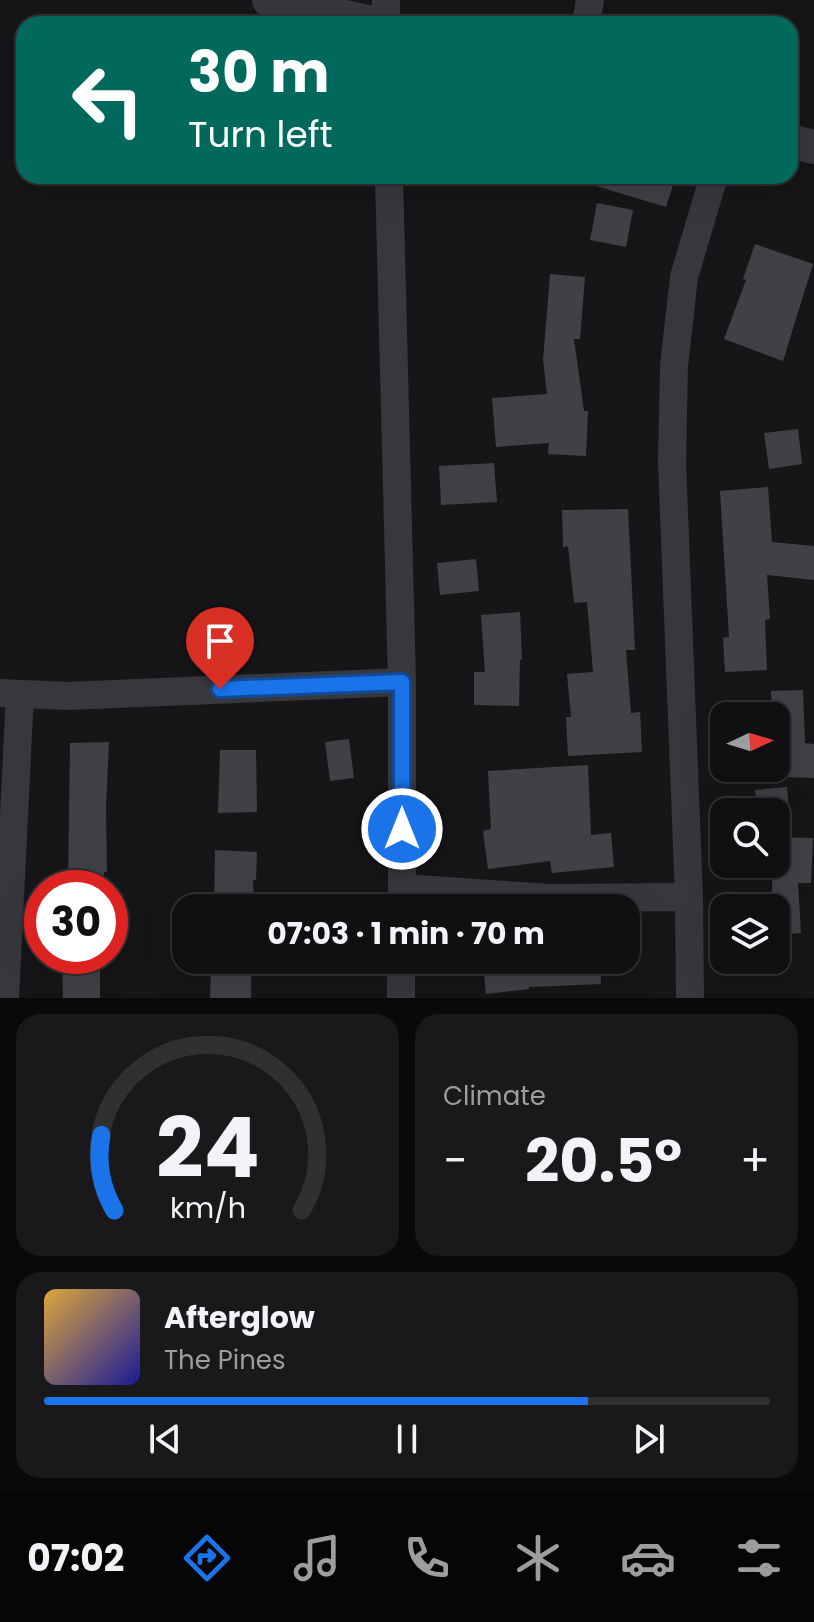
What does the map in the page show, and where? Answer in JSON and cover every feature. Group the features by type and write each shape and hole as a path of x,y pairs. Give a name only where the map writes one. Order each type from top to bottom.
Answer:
{"street":[{"path":"269,0 341,16"},
{"path":"389,184 402,682 402,894"},
{"path":"690,998 672,462 674,366 684,277 712,184"},
{"path":"5,998 10,694 68,696 402,682"},
{"path":"640,897 689,897"},
{"path":"401,974 401,998"}],"building":[{"path":"590,184 673,184 666,207"},
{"path":"597,203 633,210 626,247 590,240"},
{"path":"755,244 813,264 783,361 724,339 746,280 743,279"},
{"path":"550,274 585,277 580,339 574,339 584,411 588,411 586,456 548,454 549,443 496,447 492,398 547,394 543,360"},
{"path":"798,429 802,464 769,469 764,433"},
{"path":"494,463 497,502 441,505 439,466"},
{"path":"768,487 772,542 814,546 814,580 767,575 770,619 765,620 767,670 725,672 723,638 729,637 720,491"},
{"path":"628,509 635,650 626,650 631,713 640,712 642,752 568,756 566,717 571,717 567,674 593,672 587,602 574,603 568,546 563,547 562,510"},
{"path":"476,559 479,591 440,595 437,563"},
{"path":"520,612 522,659 519,706 474,705 474,672 485,672 481,615"},
{"path":"803,690 805,743 814,744 814,778 790,777 790,702 771,702 771,691"},
{"path":"349,739 354,778 330,781 325,742"},
{"path":"109,742 107,870 68,870 70,743"},
{"path":"220,750 256,750 257,812 218,813"},
{"path":"588,765 591,835 611,833 614,867 552,873 550,861 488,869 483,831 491,829 488,771"},
{"path":"787,787 788,798 756,798 755,790"},
{"path":"790,837 813,838 811,883 798,883 801,933 790,934 790,894 772,894 772,878 790,878"},
{"path":"215,850 257,852 254,894 214,894"},
{"path":"62,974 100,974 100,998 63,998"},
{"path":"211,974 251,974 251,998 210,998"},
{"path":"484,974 601,974 601,984 529,987 486,994"}],"route":[{"path":"220,689 402,682 402,829"}]}
